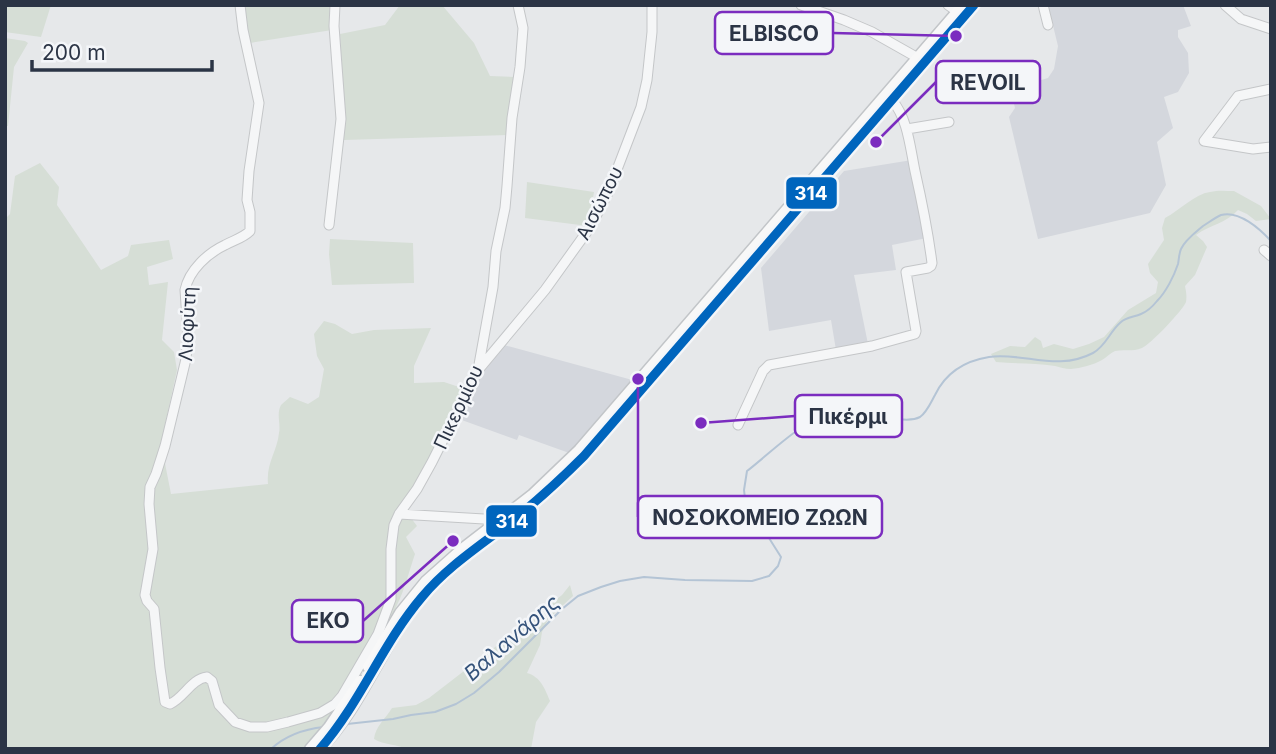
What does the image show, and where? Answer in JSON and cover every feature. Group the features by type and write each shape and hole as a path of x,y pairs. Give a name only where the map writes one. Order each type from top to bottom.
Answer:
{"main road":[{"path":"310,749 323,742 345,713 422,597 450,569 537,501 575,465 974,5"},
{"path":"345,713 389,630 410,600 446,562 550,479 590,437 918,58 956,8"}],"street":[{"name":"Λιοφύτη","path":"170,704 165,702 164,698 154,609 146,601 145,595 153,549 149,487 165,446 187,359 186,283 208,256 250,231 247,200 249,171 259,103 240,5"},
{"path":"329,225 341,119 334,26 335,5"},
{"name":"Πικερμίου","path":"170,704 197,681 207,677 212,681 219,705 224,712 242,725 267,727 320,713 342,696 378,634 391,599 392,536 399,514 437,453 478,370 505,208 523,28 518,5"},
{"name":"Αισώπου","path":"478,370 553,279 591,226 608,193 641,107 647,80 652,5"},
{"path":"801,5 872,32 918,58"},
{"path":"1043,5 1048,25"},
{"path":"1225,5 1241,19 1271,29"},
{"path":"1271,89 1238,96 1205,141 1253,149 1271,146"},
{"path":"738,425 763,371 769,365 872,346 914,335 916,331 906,272 928,268 932,262 928,226 907,129 899,108 892,100"},
{"path":"907,129 949,122"},
{"path":"399,514 501,520"}],"shaded area":[{"path":"5,5 51,5 41,37 5,32"},
{"path":"246,5 332,5 332,30 250,43"},
{"path":"400,5 442,5 474,43 490,76 516,77 508,135 344,140 340,34 385,25"},
{"path":"1048,5 1183,5 1191,26 1178,30 1178,37 1188,53 1189,73 1178,92 1164,97 1173,128 1157,142 1166,185 1150,213 1038,239 1009,117 1015,108 1012,95 1032,88 1031,83 1048,78 1054,69 1058,46"},
{"path":"5,38 28,43 14,67 8,126 5,126"},
{"path":"912,160 927,238 892,245 896,270 854,275 868,344 836,350 831,320 769,331 761,268 844,171"},
{"path":"40,163 59,187 57,205 101,270 128,256 131,245 169,240 173,259 147,267 149,285 168,282 162,340 174,352 177,370 161,443 171,494 268,484 279,433 281,405 290,397 308,404 319,397 324,369 317,356 314,334 324,321 352,334 374,330 431,328 414,366 414,383 444,382 459,387 461,393 418,480 396,514 411,518 417,526 406,537 415,554 400,599 356,682 331,717 302,749 5,749 5,219 10,214 15,176"},
{"path":"527,182 594,192 588,226 525,218"},
{"path":"1234,191 1261,206 1271,219 1256,221 1238,210 1196,235 1207,247 1195,275 1185,286 1186,302 1159,334 1142,348 1115,351 1095,363 1071,369 996,362 991,354 1010,346 1025,347 1035,337 1041,341 1043,348 1054,344 1073,349 1104,337 1128,310 1156,293 1158,282 1150,273 1148,264 1164,240 1162,228 1165,218 1204,193"},
{"path":"330,239 413,243 414,283 332,285"},
{"path":"504,345 636,381 572,454 519,435 517,440 459,419 480,373"},
{"path":"570,585 573,596 548,619 527,673 539,680 550,701 536,722 531,749 407,749 374,739 392,708 416,705 429,698 562,595"}],"waterway":[{"name":"Βαλανάρης","path":"347,724 435,712 456,704 499,672 578,596 601,587 644,577 752,581 769,576 778,566 781,557 746,507 744,490 747,471 806,425 825,416 841,414 915,419 927,410 939,387 950,374 980,359 1002,356 1066,361 1093,353 1123,320 1143,313 1155,303 1172,279 1185,242 1221,215 1242,218 1271,241"},
{"name":"Βαλανάρης","path":"271,749 296,734 324,727"}],"transit line":[{"name":"314","path":"320,749 348,712 395,634 431,586 528,508 584,456 974,5"}],"place":[{"name":"ELBISCO","path":"956,36"},
{"name":"REVOIL","path":"876,142"},
{"name":"ΝΟΣΟΚΟΜΕΙΟ ΖΩΩΝ","path":"638,379"},
{"name":"Πικέρμι","path":"701,423"},
{"name":"EKO","path":"453,541"}]}
